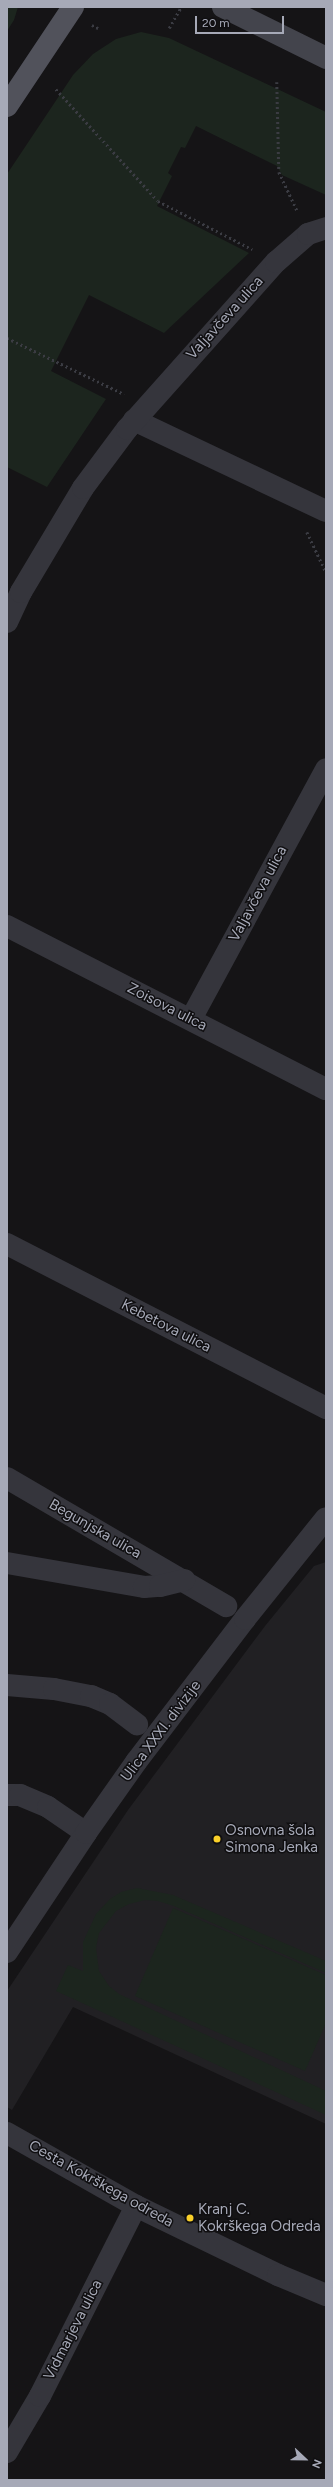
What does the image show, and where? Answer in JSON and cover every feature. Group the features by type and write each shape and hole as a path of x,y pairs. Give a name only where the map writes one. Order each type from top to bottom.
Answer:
{"main road":[{"path":"7,106 73,7"},
{"path":"223,7 326,58"}],"street":[{"name":"Valjavčeva ulica","path":"7,622 21,592 83,488 141,413 276,262 317,231"},
{"path":"141,413 326,511"},
{"name":"Valjavčeva ulica","path":"191,1019 326,769"},
{"name":"Zoisova ulica","path":"7,926 326,1089"},
{"name":"Kebetova ulica","path":"7,1244 326,1408"},
{"name":"Begunjska ulica","path":"7,1478 184,1580 226,1606"},
{"name":"Ulica XXXI. divizije","path":"7,1952 86,1833 231,1638 326,1518"},
{"name":"Begunjska ulica","path":"7,1563 144,1587 160,1586 184,1580"},
{"path":"7,1685 54,1689 91,1696 110,1704 137,1724"},
{"path":"7,1794 20,1795 48,1807 86,1833"},
{"name":"Cesta Kokrškega odreda","path":"7,2133 136,2206 278,2275 326,2295"},
{"name":"Vidmarjeva ulica","path":"7,2452 40,2396 136,2206"}],"path":[{"path":"169,28 181,7"},
{"path":"277,82 280,172 317,231"},
{"path":"56,89 158,201 276,262"},
{"path":"7,338 141,413"}],"shaded area":[{"path":"7,7 18,7 14,20 7,31"},
{"path":"141,32 169,38 326,112 326,195 282,175 277,166 196,126 185,148 181,147 168,173 172,176 157,206 249,253 164,333 89,295 51,371 106,399 47,487 7,467 7,174 73,75 93,54 116,39"},
{"name":"Osnovna šola Simona Jenka","path":"326,1562 326,2124 73,2007 12,2110 7,2107 7,1991 128,1810 265,1626 314,1566"},
{"path":"137,1888 173,1895 326,1961 326,1973 174,1906 158,1901 145,1900 129,1904 116,1911 99,1933 96,1948 99,1971 109,1986 119,1994 326,2091 326,2115 56,1991 68,1965 83,1971 83,1942 96,1914 110,1899 121,1892"},
{"path":"173,1908 326,1975 326,2023 305,2071 135,1996"}],"place":[{"name":"Osnovna šola Simona Jenka","path":"217,1839"},
{"name":"Kranj C. Kokrškega Odreda","path":"190,2218"}]}
